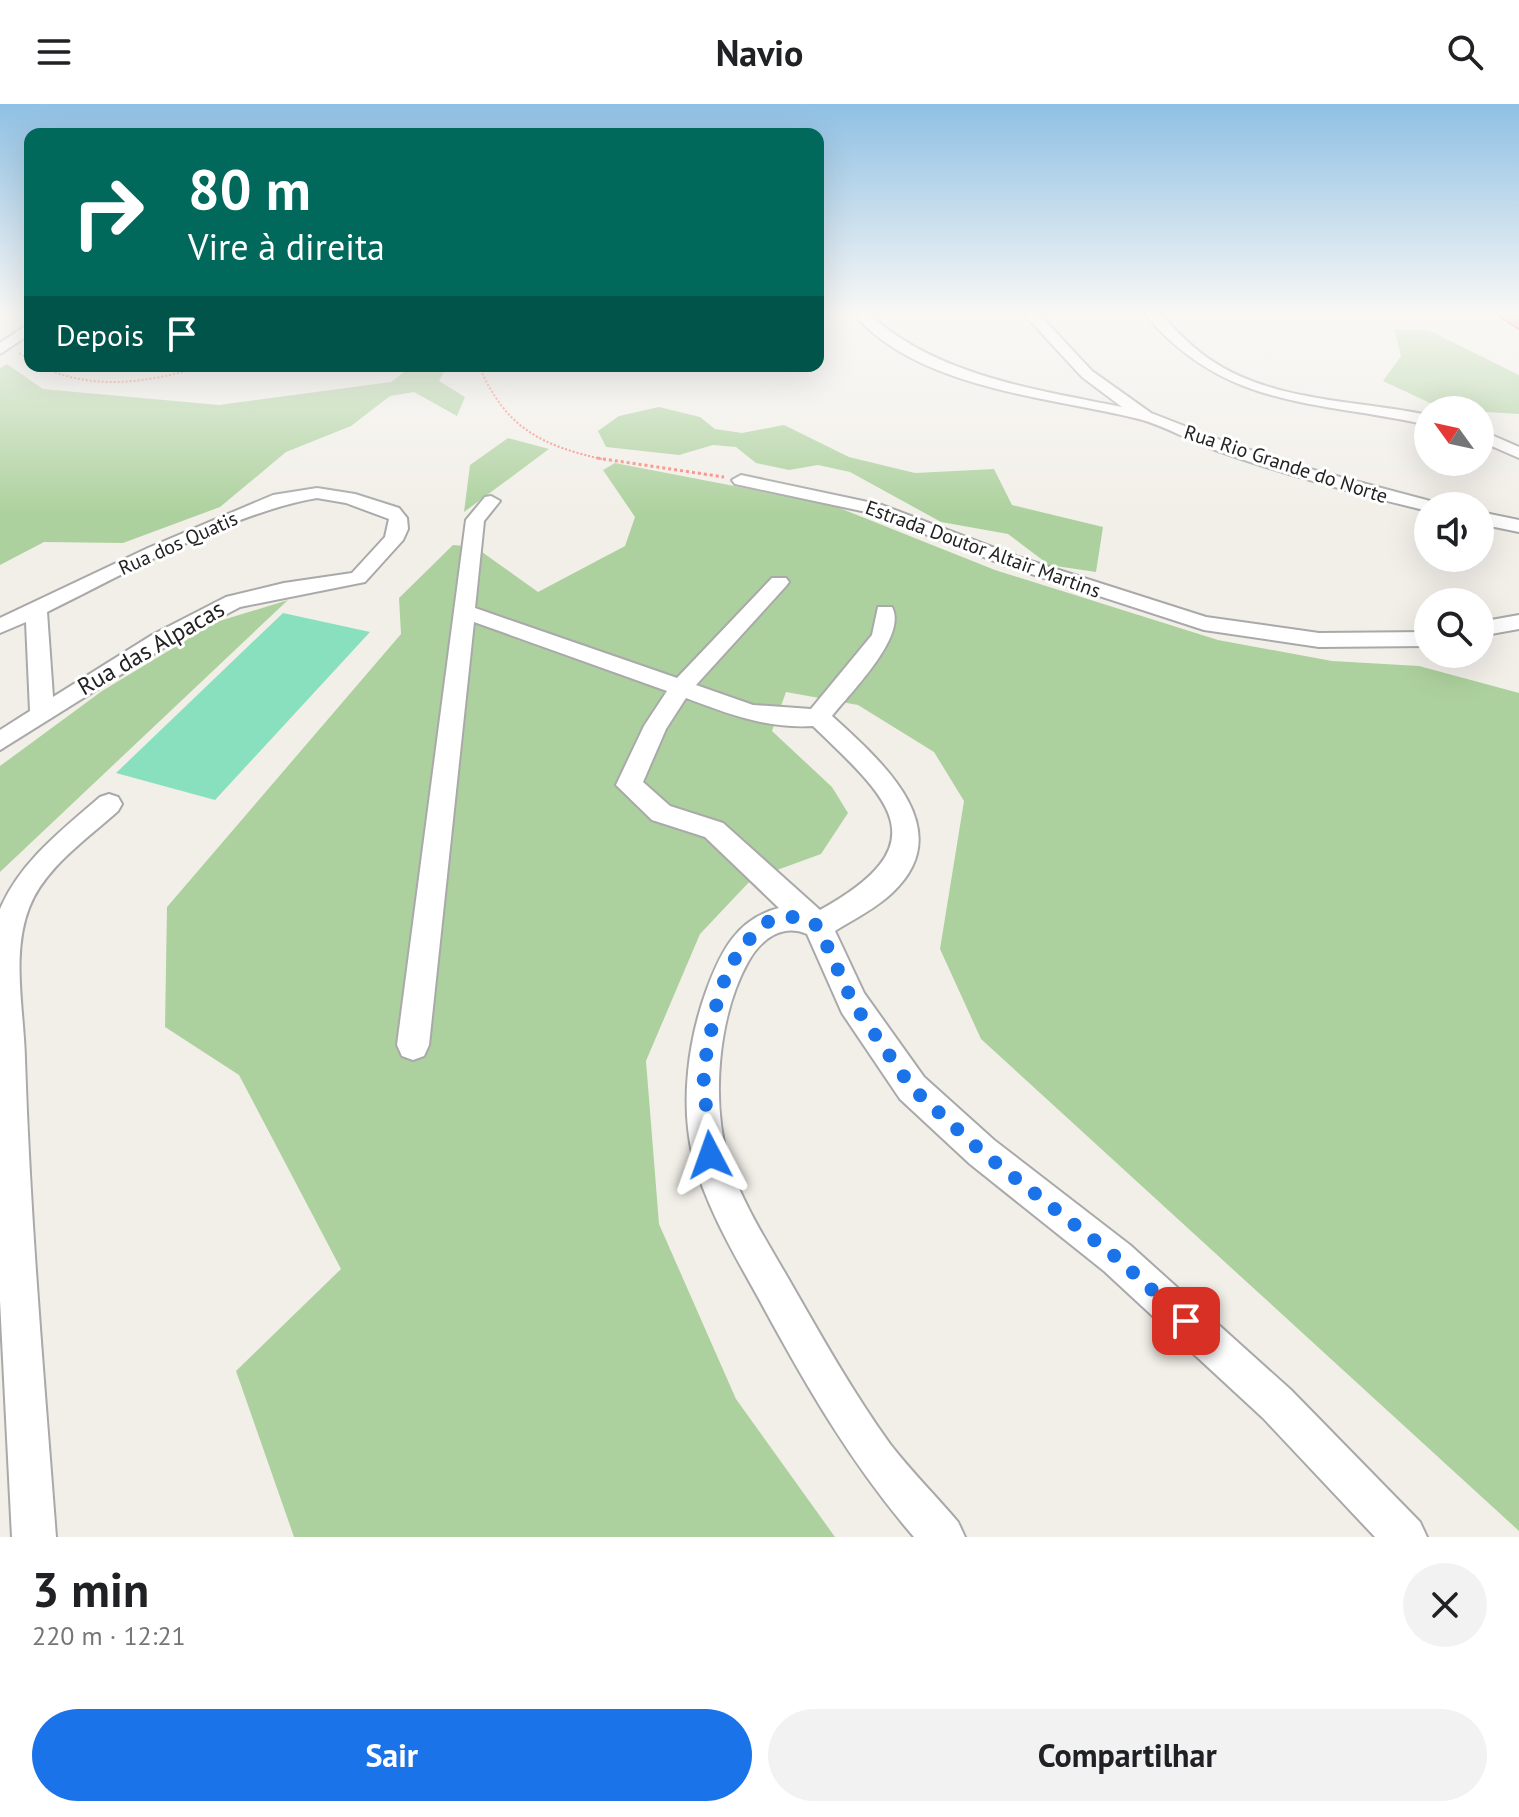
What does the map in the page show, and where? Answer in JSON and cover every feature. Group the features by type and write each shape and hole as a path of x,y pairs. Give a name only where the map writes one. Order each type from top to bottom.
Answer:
{"street":[{"name":"Rua Rio Grande do Norte","path":"993,380 1038,393 1145,416 1222,447 1300,472 1414,502"},
{"name":"Rua Rio Grande do Norte","path":"1095,380 1145,416"},
{"path":"1242,380 1414,417"},
{"path":"1494,441 1519,453"},
{"name":"Estrada Doutor Altair Martins","path":"741,480 876,509 1024,565 1204,623 1319,640 1414,639"},
{"name":"Rua dos Quatis","path":"36,609 184,539 279,499 317,493 381,507 398,518 399,529 393,540"},
{"path":"413,1045 475,520 491,501"},
{"path":"1494,521 1519,526"},
{"name":"Rua das Alpacas","path":"0,741 160,640 233,602 284,589 358,578 393,540"},
{"path":"779,582 679,687 642,747 629,785 661,813 714,830 818,926 853,1003 912,1088 982,1152 1117,1258 1277,1404 1405,1537"},
{"path":"0,626 36,609 42,712"},
{"path":"464,611 751,713 793,719 818,717 883,636 885,612"},
{"path":"1494,626 1519,622"},
{"path":"818,717 883,780 904,814 906,848 889,878 818,926"},
{"path":"34,1537 5,1132 8,945 12,914 20,895 39,870 109,804"},
{"path":"818,926 798,916 769,921 740,948 719,992 703,1071 710,1155 744,1237 805,1345 877,1459 943,1537"}],"path":[{"path":"78,380 137,380"},
{"path":"486,380 503,411 517,425 539,437 589,455 741,480"}],"green space":[{"path":"0,380 30,380 43,389 219,405 394,380 440,380 465,397 457,416 414,392 390,396 351,426 286,452 220,507 123,543 44,542 0,565"},
{"path":"1519,380 1519,414 1494,412 1494,396 1415,396 1383,381"},
{"path":"659,407 700,417 715,429 742,433 784,425 849,457 915,473 994,469 1012,505 1103,527 1096,572 1049,565 1008,534 941,522 850,472 818,465 789,470 756,463 736,447 713,445 679,455 606,447 598,431 619,416"},
{"path":"508,438 549,449 464,512 470,465"},
{"path":"615,463 832,505 995,570 1218,640 1332,661 1414,666 1519,693 1519,1531 981,1039 940,949 964,801 934,752 858,705 786,692 772,731 832,787 848,813 821,854 752,879 700,934 646,1061 659,1224 736,1399 835,1537 294,1537 236,1371 341,1269 239,1075 165,1027 167,907 401,634 399,598 453,545 475,547 538,592 625,546 635,517 603,470"},
{"path":"288,600 0,872 0,766 102,691 216,622"},
{"path":"283,613 370,632 215,800 116,773"}],"route":[{"path":"710,1155 703,1071 719,992 740,948 769,921 798,916 818,926 853,1003 912,1088 982,1152 1117,1258 1186,1321"}]}
